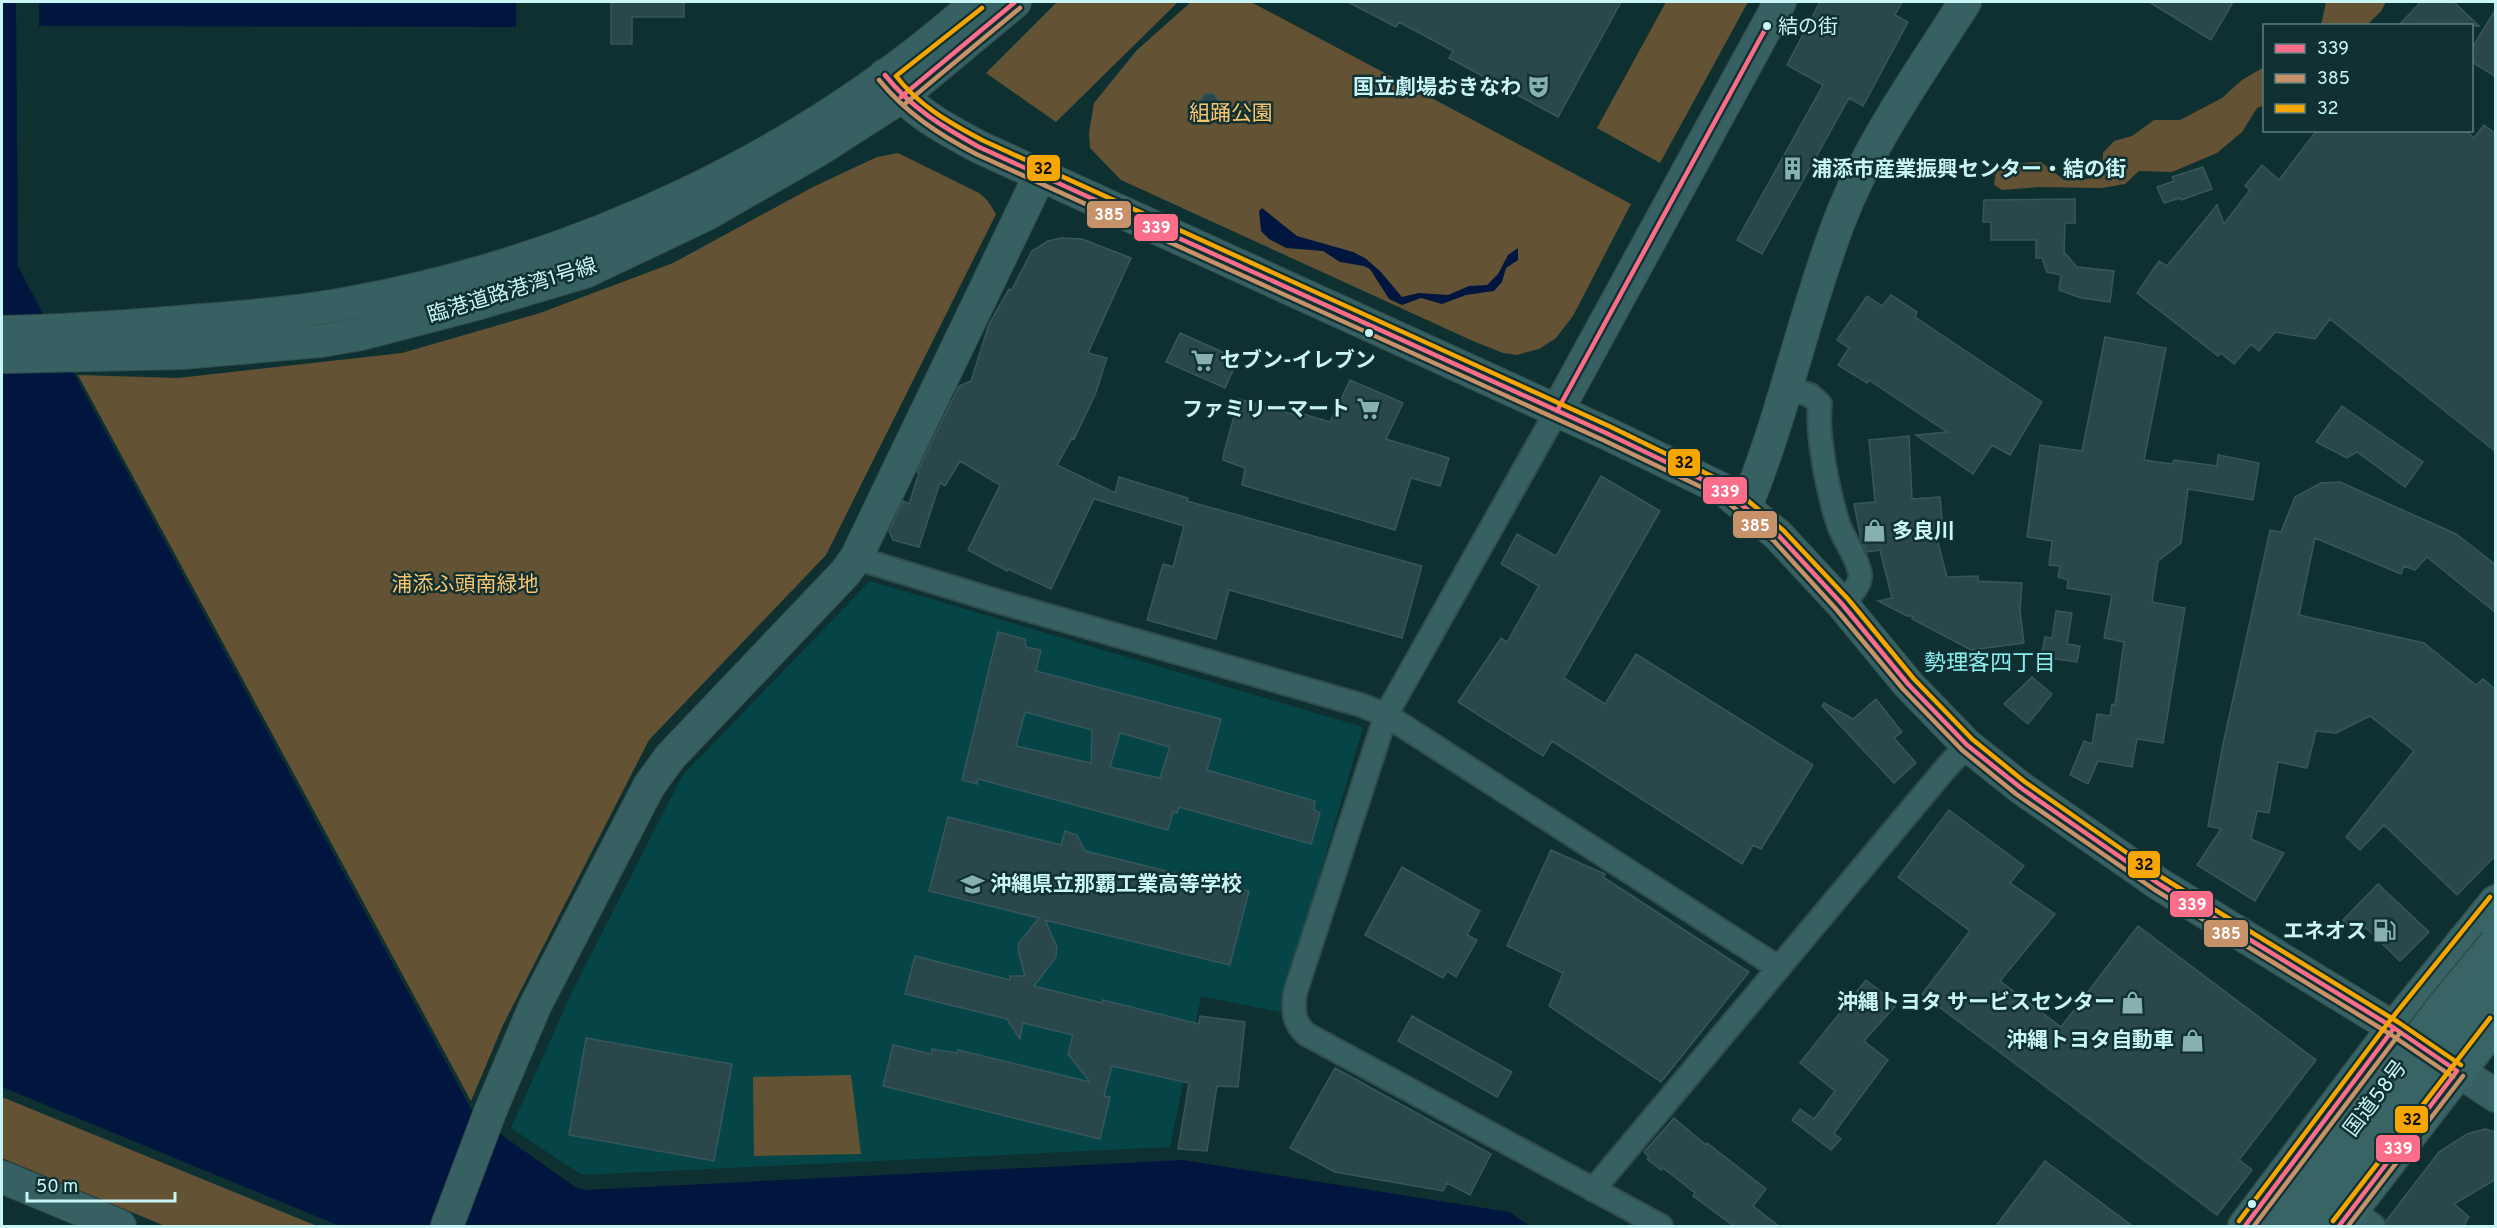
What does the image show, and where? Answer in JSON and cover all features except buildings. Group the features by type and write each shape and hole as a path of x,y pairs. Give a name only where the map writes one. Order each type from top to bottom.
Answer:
{"highway":[{"path":"2245,1227 2394,1028 2496,902"},
{"name":"国道58号","path":"2277,1227 2444,1006 2496,943"},
{"name":"国道58号","path":"2310,1227 2496,984"},
{"path":"2355,1221 2457,1071 2496,1023"}],"street":[{"name":"臨港道路港湾1号線","path":"893,86 977,2"},
{"name":"臨港道路港湾1号線","path":"78,343 316,309 417,289 529,258 662,206 801,130 893,86 1015,2"},
{"path":"1661,1227 1306,1034 1298,1026 1292,1011 1295,993 1386,715 1557,411 1780,2"},
{"path":"1746,506 1766,457 1808,312 1839,222 1874,149 1965,2"},
{"path":"893,86 942,129 1708,481 1746,506 1778,535 1842,604 1908,684 1967,745 2021,788 2159,884 2394,1028 2496,1096"},
{"path":"447,1227 490,1112 535,1006 649,786 670,757 845,573 856,558 1040,176"},
{"path":"2,332 78,343"},
{"path":"2,357 78,343"},
{"path":"1787,388 1810,395 1820,404 1818,418 1826,471 1839,525 1860,574 1857,586 1842,604"},
{"path":"856,558 1012,606 1361,705 1386,715 1779,968"},
{"path":"1593,1190 1967,745"},
{"path":"2,1178 72,1217 120,1227"}],"shaded area":[{"path":"2,2 16,2 18,266 475,1116 575,1187 585,1190 1183,1160 1509,1212 1530,1226 340,1226 2,1087"},
{"path":"39,2 516,2 516,27 39,26"},
{"path":"1262,208 1297,236 1353,252 1365,258 1380,271 1402,297 1419,293 1448,295 1469,286 1487,285 1498,274 1508,255 1518,248 1518,260 1506,268 1502,282 1494,291 1466,295 1442,304 1421,298 1402,305 1389,299 1370,269 1364,266 1340,262 1323,251 1286,248 1269,239 1261,231 1259,211"},
{"name":"沖縄県立那覇工業高等学校","path":"870,581 1363,727 1280,1012 1201,996 1170,1147 582,1175 511,1128 572,992 682,776"}],"green space":[{"path":"1057,2 1178,2 1056,122 986,73"},
{"name":"組踊公園","path":"1191,2 1251,2 1631,204 1573,316 1556,338 1539,349 1517,355 1503,353 1121,180 1090,148 1089,133 1094,103 1137,50"},
{"path":"1666,2 1748,2 1660,163 1597,128"},
{"path":"2326,2 2386,2 2381,11 2368,24 2321,24"},
{"path":"2263,68 2263,105 2257,108 2242,132 2217,153 2172,172 2139,171 2125,184 2102,188 2039,187 2002,190 1994,185 1996,172 2021,163 2041,162 2064,180 2102,178 2103,153 2114,141 2132,136 2154,120 2180,120 2222,98 2242,80"},
{"name":"浦添ふ頭南緑地","path":"898,153 979,193 987,200 996,214 826,555 649,740 503,1025 471,1101 78,375 178,378 402,353 540,313 673,263 813,187 877,157"},
{"path":"851,1075 861,1154 754,1156 753,1077"},
{"path":"2,1097 317,1226 165,1226 2,1158"}],"transit line":[{"name":"339","path":"901,97 1015,2"},
{"name":"32","path":"982,8 896,76 905,87 936,113 982,140 1609,426 1728,484 1783,530 1848,599 1914,679 1972,739 2025,782 2163,878 2398,1022 2461,1065"},
{"name":"385","path":"906,103 1020,8"},
{"name":"339","path":"1557,411 1767,26"},
{"name":"339","path":"885,75 917,107 940,124 979,147 1606,433 1724,490 1778,535 1842,604 1908,684 1967,745 2021,788 2159,884 2394,1028 2457,1071"},
{"name":"385","path":"879,80 900,103 923,122 976,154 1603,440 1720,496 1773,540 1836,609 1903,689 1962,750 2016,794 2155,890 2390,1034 2453,1077"},
{"name":"32","path":"2239,1221 2388,1023 2490,897"},
{"name":"32","path":"2333,1221 2490,1018"},
{"name":"339","path":"2245,1226 2394,1028"},
{"name":"385","path":"2254,1226 2400,1033"},
{"name":"339","path":"2339,1226 2457,1071"},
{"name":"385","path":"2348,1226 2463,1076"}],"place":[{"name":"結の街","path":"1767,26"},
{"name":"国立劇場おきなわ","path":"1539,87"},
{"name":"浦添市産業振興センター・結の街","path":"1793,169"},
{"name":"セブン-イレブン","path":"1202,360"},
{"name":"ファミリーマート","path":"1368,409"},
{"name":"多良川","path":"1874,531"},
{"name":"沖縄県立那覇工業高等学校","path":"972,884"},
{"name":"エネオス","path":"2385,931"},
{"name":"沖縄トヨタ サービスセンター","path":"2133,1002"},
{"name":"沖縄トヨタ自動車","path":"2192,1040"}],"district":[{"name":"勢理客四丁目","path":"1990,662"}]}
